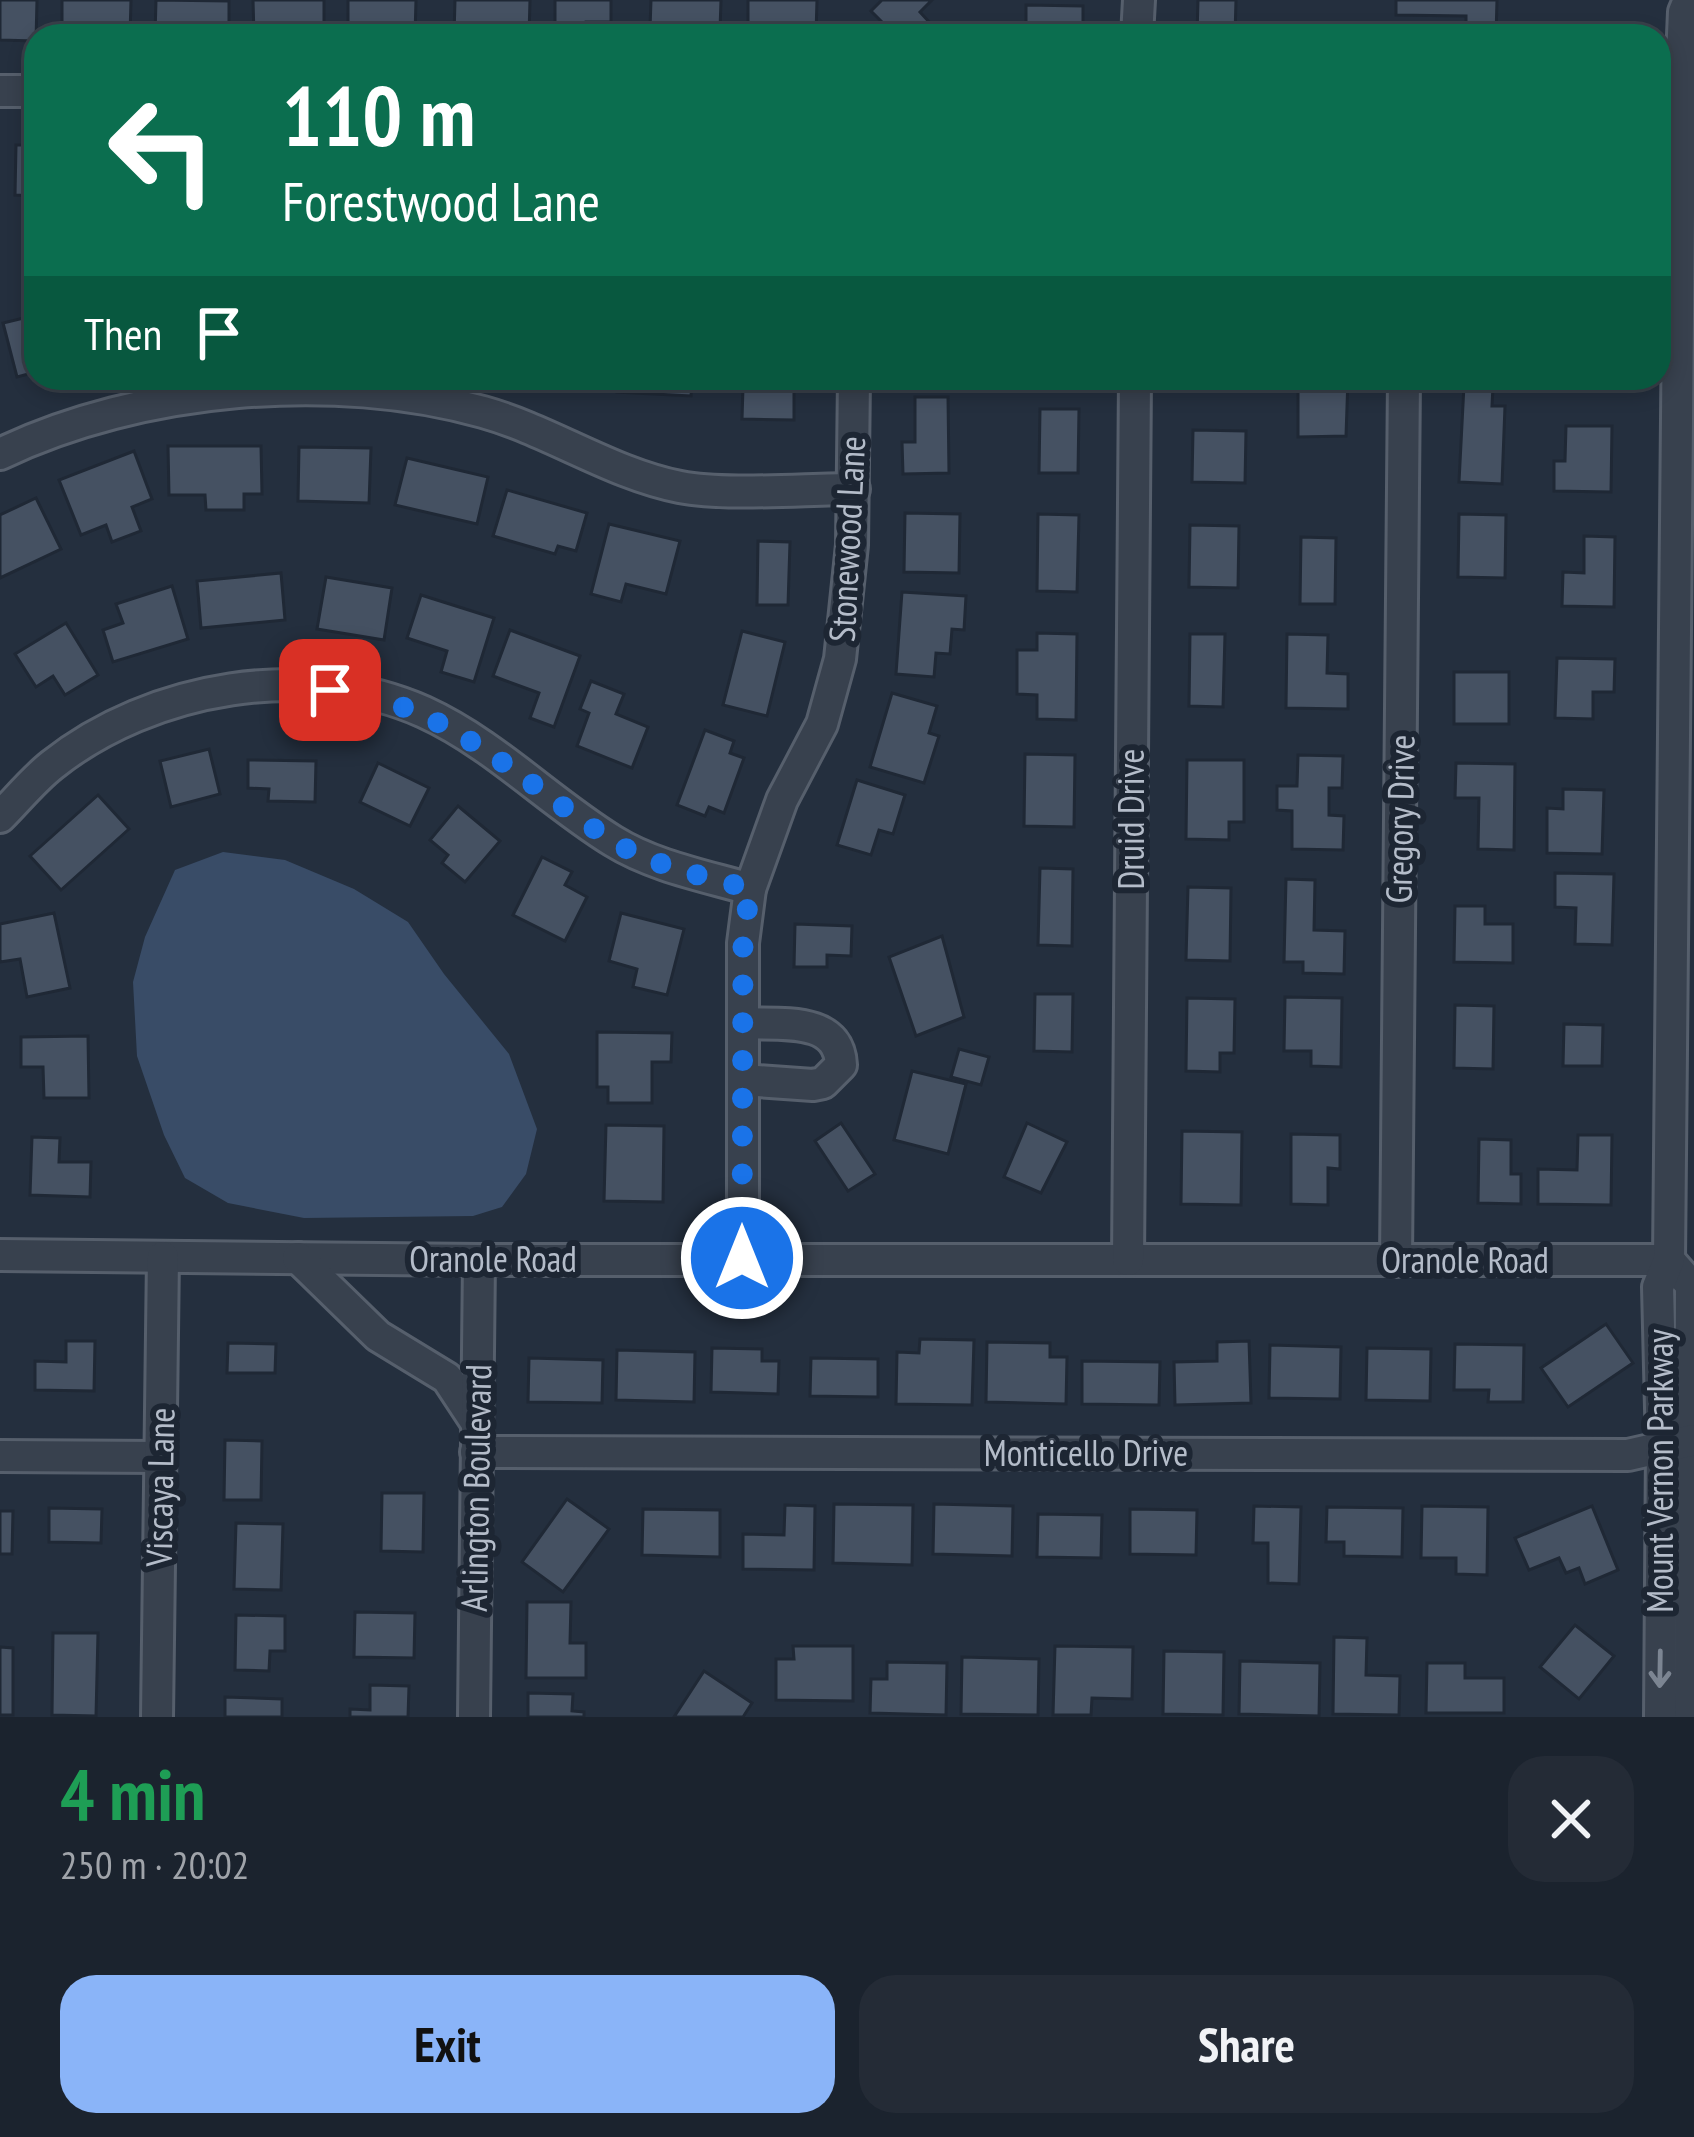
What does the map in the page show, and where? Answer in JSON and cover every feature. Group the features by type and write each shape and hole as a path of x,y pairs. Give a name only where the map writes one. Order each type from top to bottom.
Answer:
{"street":[{"path":"1671,92 1689,0"},
{"path":"1670,1260 1682,1116 1687,248 1671,120"},
{"name":"Stonewood Lane","path":"742,1258 743,943 750,889 782,800 822,724 840,659 851,562 854,390"},
{"name":"Druid Drive","path":"1128,1260 1135,390"},
{"name":"Gregory Drive","path":"1396,1261 1404,390"},
{"path":"0,454 70,424 151,403 223,392 358,391 485,412 635,477 687,488 854,489"},
{"path":"0,817 53,765 117,725 183,699 237,687 301,687 359,693 423,712 490,750 615,843 665,865 750,889"},
{"path":"743,1023 814,1028 832,1035 841,1064 823,1083 813,1085 743,1080"},
{"name":"Oranole Road","path":"0,1255 1670,1260"},
{"name":"Viscaya Lane","path":"157,1717 163,1258"},
{"path":"298,1258 378,1336 447,1378 476,1437"},
{"name":"Arlington Boulevard","path":"474,1717 479,1260"},
{"name":"Mount Vernon Parkway","path":"1660,1717 1690,1285 1670,1260"},
{"name":"Monticello Drive","path":"476,1437 1628,1455 1682,1443"},
{"name":"Mount Vernon Parkway","path":"1682,1443 1690,1717"},
{"path":"0,1456 160,1457"}],"water":[{"path":"223,852 285,860 354,889 408,922 509,1054 537,1129 526,1174 502,1207 473,1216 304,1218 228,1203 185,1178 164,1135 137,1056 133,982 145,937 175,870"}],"building":[{"path":"0,0 37,0 36,24 24,24 24,41 0,40"},
{"path":"62,0 131,0 130,24 62,24"},
{"path":"156,0 229,1 229,24 155,24"},
{"path":"253,0 324,0 324,24 254,24"},
{"path":"348,0 416,0 415,24 348,24"},
{"path":"455,0 530,0 529,24 454,24"},
{"path":"555,0 611,0 611,22 555,24"},
{"path":"651,0 721,0 720,24 650,24"},
{"path":"748,0 817,0 816,24 748,24"},
{"path":"882,0 932,0 920,12 931,24 884,24 871,11"},
{"path":"1198,0 1236,0 1235,24 1197,24"},
{"path":"1396,0 1497,0 1496,24 1466,24 1466,16 1396,15"},
{"path":"1026,5 1083,6 1083,24 1026,24"},
{"path":"16,145 24,145 24,195 15,195"},
{"path":"24,318 24,375 17,377 3,323"},
{"path":"617,390 691,390 691,396"},
{"path":"743,390 794,390 794,420 742,419"},
{"path":"1298,390 1348,390 1346,436 1298,437"},
{"path":"1464,390 1493,390 1492,406 1505,406 1502,484 1459,482"},
{"path":"915,397 948,397 949,473 903,474 902,442 915,442"},
{"path":"1040,409 1079,409 1078,473 1039,473"},
{"path":"1566,426 1612,426 1611,492 1554,491 1554,461 1565,461"},
{"path":"1193,430 1246,431 1245,483 1192,482"},
{"path":"168,446 261,446 262,494 244,494 244,510 206,510 205,495 169,495"},
{"path":"299,447 371,448 369,503 298,501"},
{"path":"134,451 152,499 132,507 141,531 112,542 106,525 81,535 59,480"},
{"path":"407,458 488,477 477,524 395,505"},
{"path":"507,490 587,513 576,551 558,546 555,554 493,536"},
{"path":"36,498 61,549 0,578 0,515"},
{"path":"905,513 960,514 959,573 904,572"},
{"path":"1038,514 1079,515 1077,592 1037,591"},
{"path":"1459,514 1506,515 1505,578 1458,577"},
{"path":"609,524 680,541 666,594 626,584 621,602 591,594"},
{"path":"1190,525 1239,526 1238,588 1189,587"},
{"path":"1584,536 1615,537 1614,607 1562,606 1563,572 1584,573"},
{"path":"1301,537 1336,538 1335,604 1300,604"},
{"path":"758,541 790,542 788,605 757,605"},
{"path":"281,573 285,620 201,628 197,581"},
{"path":"326,577 392,588 384,640 317,629"},
{"path":"172,586 188,639 113,662 103,630 123,623 116,604"},
{"path":"902,592 966,596 964,630 952,629 950,654 936,653 934,677 896,674"},
{"path":"421,595 494,618 474,682 441,672 447,651 407,638"},
{"path":"66,623 98,675 65,695 53,676 36,687 15,654"},
{"path":"510,630 580,656 554,727 530,718 539,693 493,676"},
{"path":"742,631 785,642 767,716 723,705"},
{"path":"1037,633 1077,634 1076,720 1037,719 1037,695 1017,694 1017,650 1037,650"},
{"path":"1190,634 1225,634 1223,707 1189,706"},
{"path":"1287,634 1328,635 1327,673 1348,674 1348,709 1286,708"},
{"path":"1557,658 1615,659 1614,692 1593,692 1593,719 1555,718"},
{"path":"1454,672 1509,672 1509,724 1454,724"},
{"path":"591,681 624,694 616,714 648,727 632,768 577,746 589,713 580,709"},
{"path":"892,693 937,706 929,733 939,736 924,783 870,767"},
{"path":"705,730 734,741 730,753 744,758 724,813 709,807 705,816 677,805"},
{"path":"209,749 220,794 171,807 160,761"},
{"path":"1025,754 1075,755 1074,827 1024,826"},
{"path":"1298,755 1343,756 1342,788 1329,788 1329,815 1344,816 1343,850 1292,849 1292,811 1277,810 1277,786 1297,786"},
{"path":"248,760 316,761 315,802 268,801 269,789 248,788"},
{"path":"1187,760 1244,760 1244,822 1229,822 1229,840 1186,839"},
{"path":"378,763 429,788 410,826 360,802"},
{"path":"1456,763 1515,764 1514,850 1478,849 1479,798 1455,798"},
{"path":"857,780 905,795 893,834 879,830 871,855 837,845"},
{"path":"1563,789 1604,790 1602,854 1547,853 1547,808 1563,809"},
{"path":"98,795 129,829 61,890 30,856"},
{"path":"458,806 500,841 465,882 442,863 448,855 430,840"},
{"path":"542,857 572,872 565,885 587,897 565,941 513,915"},
{"path":"1040,868 1073,869 1072,946 1038,945"},
{"path":"1555,873 1614,874 1612,945 1575,944 1576,908 1555,907"},
{"path":"1286,879 1315,880 1314,930 1345,931 1344,974 1303,973 1303,962 1284,962"},
{"path":"1188,887 1231,888 1230,961 1186,960"},
{"path":"1455,906 1485,906 1485,924 1513,924 1513,963 1454,962"},
{"path":"54,913 70,988 27,997 20,959 0,962 0,924"},
{"path":"621,913 684,929 667,995 633,987 637,969 609,961"},
{"path":"795,924 852,926 851,956 827,955 827,967 794,967"},
{"path":"942,936 964,1017 916,1036 889,957"},
{"path":"1035,994 1073,994 1072,1052 1034,1051"},
{"path":"1285,997 1342,998 1341,1067 1311,1066 1311,1051 1284,1051"},
{"path":"1187,998 1235,999 1234,1053 1220,1053 1220,1072 1186,1071"},
{"path":"1455,1005 1494,1006 1493,1069 1454,1068"},
{"path":"1564,1024 1603,1025 1602,1066 1563,1066"},
{"path":"597,1032 672,1033 671,1062 652,1062 652,1103 608,1103 608,1087 597,1087"},
{"path":"88,1036 89,1098 44,1098 43,1067 21,1067 21,1037"},
{"path":"959,1049 989,1057 981,1085 951,1077"},
{"path":"912,1071 966,1084 948,1154 894,1140"},
{"path":"841,1123 875,1174 848,1191 815,1141"},
{"path":"1027,1123 1067,1142 1041,1193 1004,1177"},
{"path":"606,1125 664,1126 663,1202 604,1201"},
{"path":"1182,1131 1242,1132 1241,1205 1181,1204"},
{"path":"1291,1134 1340,1135 1340,1169 1328,1168 1328,1205 1291,1204"},
{"path":"1578,1135 1612,1135 1611,1205 1538,1204 1538,1169 1577,1170"},
{"path":"32,1137 60,1138 59,1162 91,1162 90,1197 30,1195"},
{"path":"1479,1139 1511,1140 1511,1174 1521,1174 1521,1204 1478,1203"},
{"path":"1606,1324 1633,1363 1568,1407 1541,1368"},
{"path":"920,1339 974,1340 972,1405 896,1404 897,1352 919,1353"},
{"path":"66,1341 95,1341 94,1391 35,1390 35,1361 66,1362"},
{"path":"1249,1341 1251,1403 1175,1405 1174,1362 1217,1361 1217,1342"},
{"path":"987,1342 1050,1343 1050,1357 1067,1357 1066,1404 986,1402"},
{"path":"228,1343 276,1344 275,1373 227,1373"},
{"path":"1455,1344 1524,1345 1523,1402 1488,1402 1489,1390 1454,1390"},
{"path":"1270,1345 1341,1347 1340,1399 1269,1398"},
{"path":"712,1348 762,1349 762,1361 779,1361 778,1394 711,1392"},
{"path":"1367,1348 1431,1349 1430,1401 1366,1400"},
{"path":"617,1350 695,1352 694,1402 616,1400"},
{"path":"529,1358 603,1360 602,1403 528,1402"},
{"path":"811,1358 878,1359 878,1397 810,1396"},
{"path":"1082,1361 1160,1362 1159,1405 1082,1404"},
{"path":"225,1440 262,1441 261,1500 224,1500"},
{"path":"382,1493 424,1493 423,1552 381,1551"},
{"path":"567,1499 609,1529 563,1592 522,1562"},
{"path":"834,1504 913,1505 912,1565 833,1563"},
{"path":"934,1504 1013,1506 1012,1556 933,1554"},
{"path":"785,1505 815,1506 814,1570 743,1569 743,1534 784,1535"},
{"path":"1254,1506 1301,1507 1299,1584 1268,1583 1268,1543 1253,1543"},
{"path":"1422,1506 1488,1507 1487,1575 1456,1574 1456,1558 1421,1558"},
{"path":"1592,1506 1618,1570 1585,1584 1579,1568 1566,1573 1559,1558 1529,1570 1515,1538"},
{"path":"1327,1507 1403,1508 1402,1557 1344,1556 1344,1542 1326,1542"},
{"path":"49,1508 102,1509 101,1543 49,1542"},
{"path":"643,1509 720,1510 720,1557 642,1555"},
{"path":"1130,1509 1197,1510 1196,1555 1130,1554"},
{"path":"0,1511 13,1511 12,1554 0,1554"},
{"path":"1038,1514 1102,1515 1101,1558 1037,1557"},
{"path":"236,1523 283,1524 281,1590 234,1589"},
{"path":"527,1602 571,1602 570,1643 586,1643 586,1678 526,1678"},
{"path":"355,1612 415,1613 414,1658 354,1657"},
{"path":"236,1615 285,1616 285,1651 270,1651 269,1671 235,1670"},
{"path":"1575,1625 1614,1656 1579,1699 1540,1667"},
{"path":"53,1633 98,1633 96,1716 52,1715"},
{"path":"1334,1637 1367,1638 1366,1675 1400,1676 1399,1715 1333,1714"},
{"path":"793,1646 853,1646 853,1701 776,1700 776,1659 794,1659"},
{"path":"1055,1646 1133,1647 1132,1699 1092,1698 1091,1715 1053,1715"},
{"path":"0,1647 13,1648 13,1715 0,1715"},
{"path":"1164,1651 1224,1652 1223,1715 1163,1714"},
{"path":"962,1657 1039,1659 1038,1715 961,1714"},
{"path":"1240,1661 1320,1663 1319,1716 1239,1714"},
{"path":"887,1662 947,1663 946,1715 870,1713 871,1679 887,1679"},
{"path":"1427,1663 1465,1663 1465,1678 1504,1678 1504,1713 1426,1713"},
{"path":"704,1671 752,1703 743,1717 674,1717"},
{"path":"370,1685 409,1686 408,1717 350,1717 350,1709 370,1710"},
{"path":"528,1693 573,1694 572,1711 584,1712 584,1717 528,1717"},
{"path":"225,1697 282,1699 282,1717 225,1717"}],"route":[{"path":"330,690 359,693 423,712 490,750 615,843 665,865 750,889 743,943 742,1258"}]}
